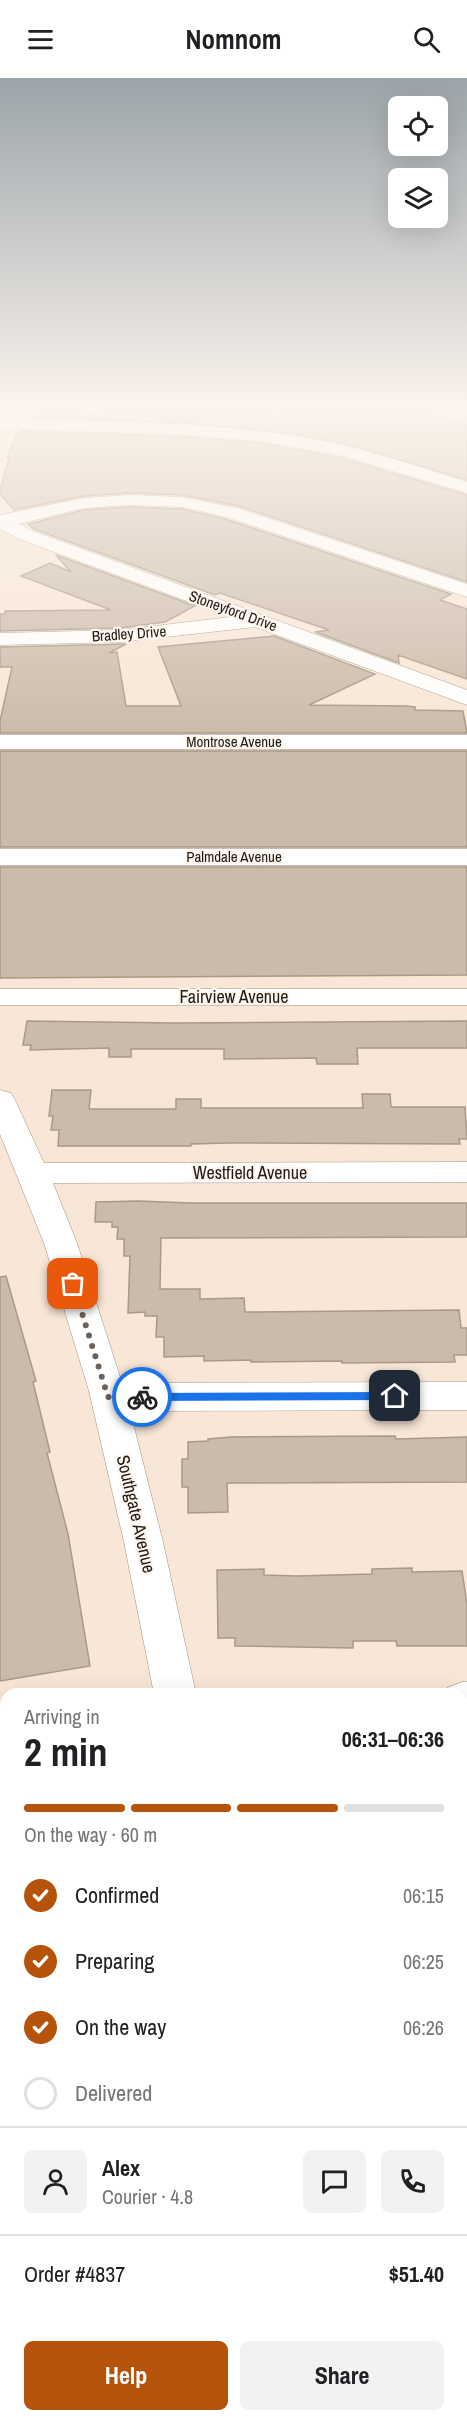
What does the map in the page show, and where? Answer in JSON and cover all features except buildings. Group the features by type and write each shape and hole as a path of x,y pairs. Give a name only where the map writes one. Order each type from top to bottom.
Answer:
{"street":[{"path":"0,522 30,515"},
{"path":"240,515 467,591"},
{"name":"Stoneyford Drive","path":"0,522 26,535 467,698"},
{"name":"Bradley Drive","path":"0,639 150,634 258,620"},
{"name":"Montrose Avenue","path":"0,742 467,742"},
{"name":"Palmdale Avenue","path":"0,857 467,857"},
{"name":"Fairview Avenue","path":"0,997 467,997"},
{"name":"Southgate Avenue","path":"0,1100 33,1173 86,1321 108,1397 150,1574 174,1688"},
{"name":"Westfield Avenue","path":"33,1173 467,1172"},
{"path":"108,1397 467,1396"}],"way so far":[{"path":"73,1284 108,1397 142,1397"}],"route":[{"path":"142,1397 395,1396"}]}
